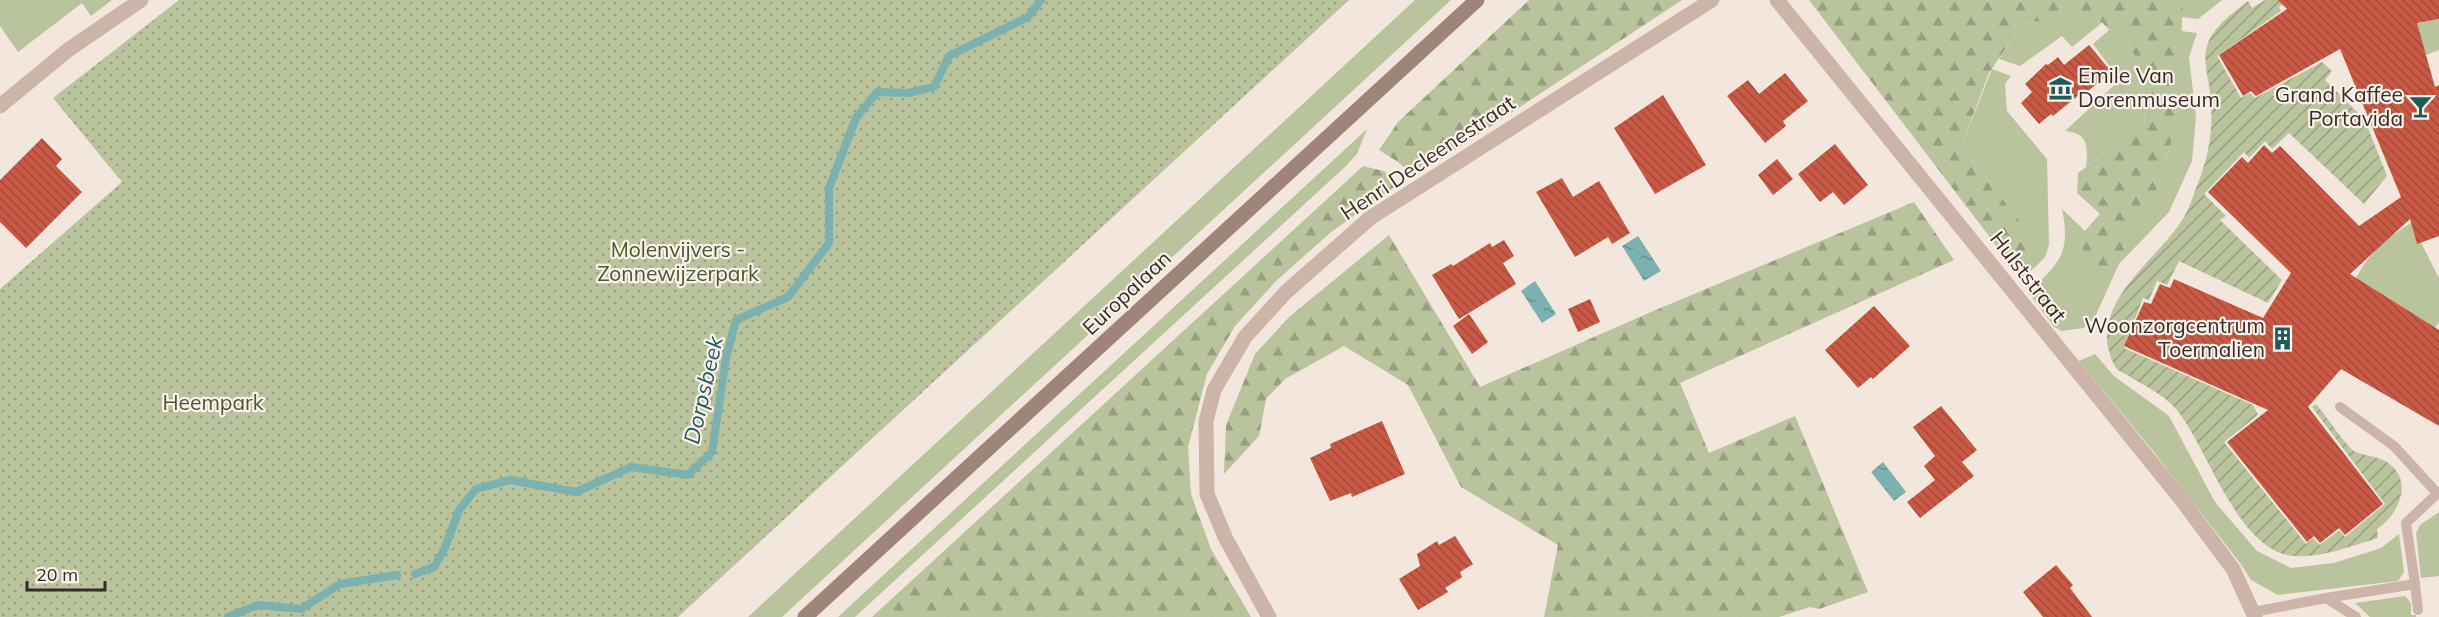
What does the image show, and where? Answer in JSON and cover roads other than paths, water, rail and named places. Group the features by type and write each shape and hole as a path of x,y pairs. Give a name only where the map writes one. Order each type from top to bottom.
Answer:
{"main road":[{"name":"Europalaan","path":"805,617 1477,0"}],"street":[{"path":"0,106 68,50 141,0"},
{"name":"Henri Decleenestraat","path":"1269,617 1225,537 1207,494 1206,421 1214,390 1245,337 1286,292 1370,218 1712,0"},
{"name":"Hulststraat","path":"1777,0 2181,499 2233,569 2254,614"}],"lane":[{"path":"2340,407 2394,446 2438,493 2406,523 2418,610"},
{"path":"2254,614 2326,598 2415,584"},
{"path":"2326,598 2356,617"}],"water":[{"path":"1638,236 1661,271 1644,281 1622,246"},
{"path":"1535,281 1556,314 1542,323 1521,291"},
{"path":"1883,462 1906,492 1894,501 1871,472"}],"waterway":[{"name":"Dorpsbeek","path":"415,574 434,567 444,550 459,510 476,489 510,480 576,492 631,467 688,475 712,452 726,358 736,320 788,297 829,243 829,188 856,118 877,92 908,93 934,87 949,56 1028,17 1041,0"},
{"name":"Dorpsbeek","path":"228,617 258,605 301,609 340,584 397,575"}],"place":[{"name":"Emile Van Dorenmuseum","path":"2060,88"},
{"name":"Grand Kaffee Portavida","path":"2421,107"},
{"name":"Woonzorgcentrum Toermalien","path":"2283,338"}],"park label":[{"name":"Molenvijvers - Zonnewijzerpark","path":"678,262"},
{"name":"Heempark","path":"213,403"}]}
